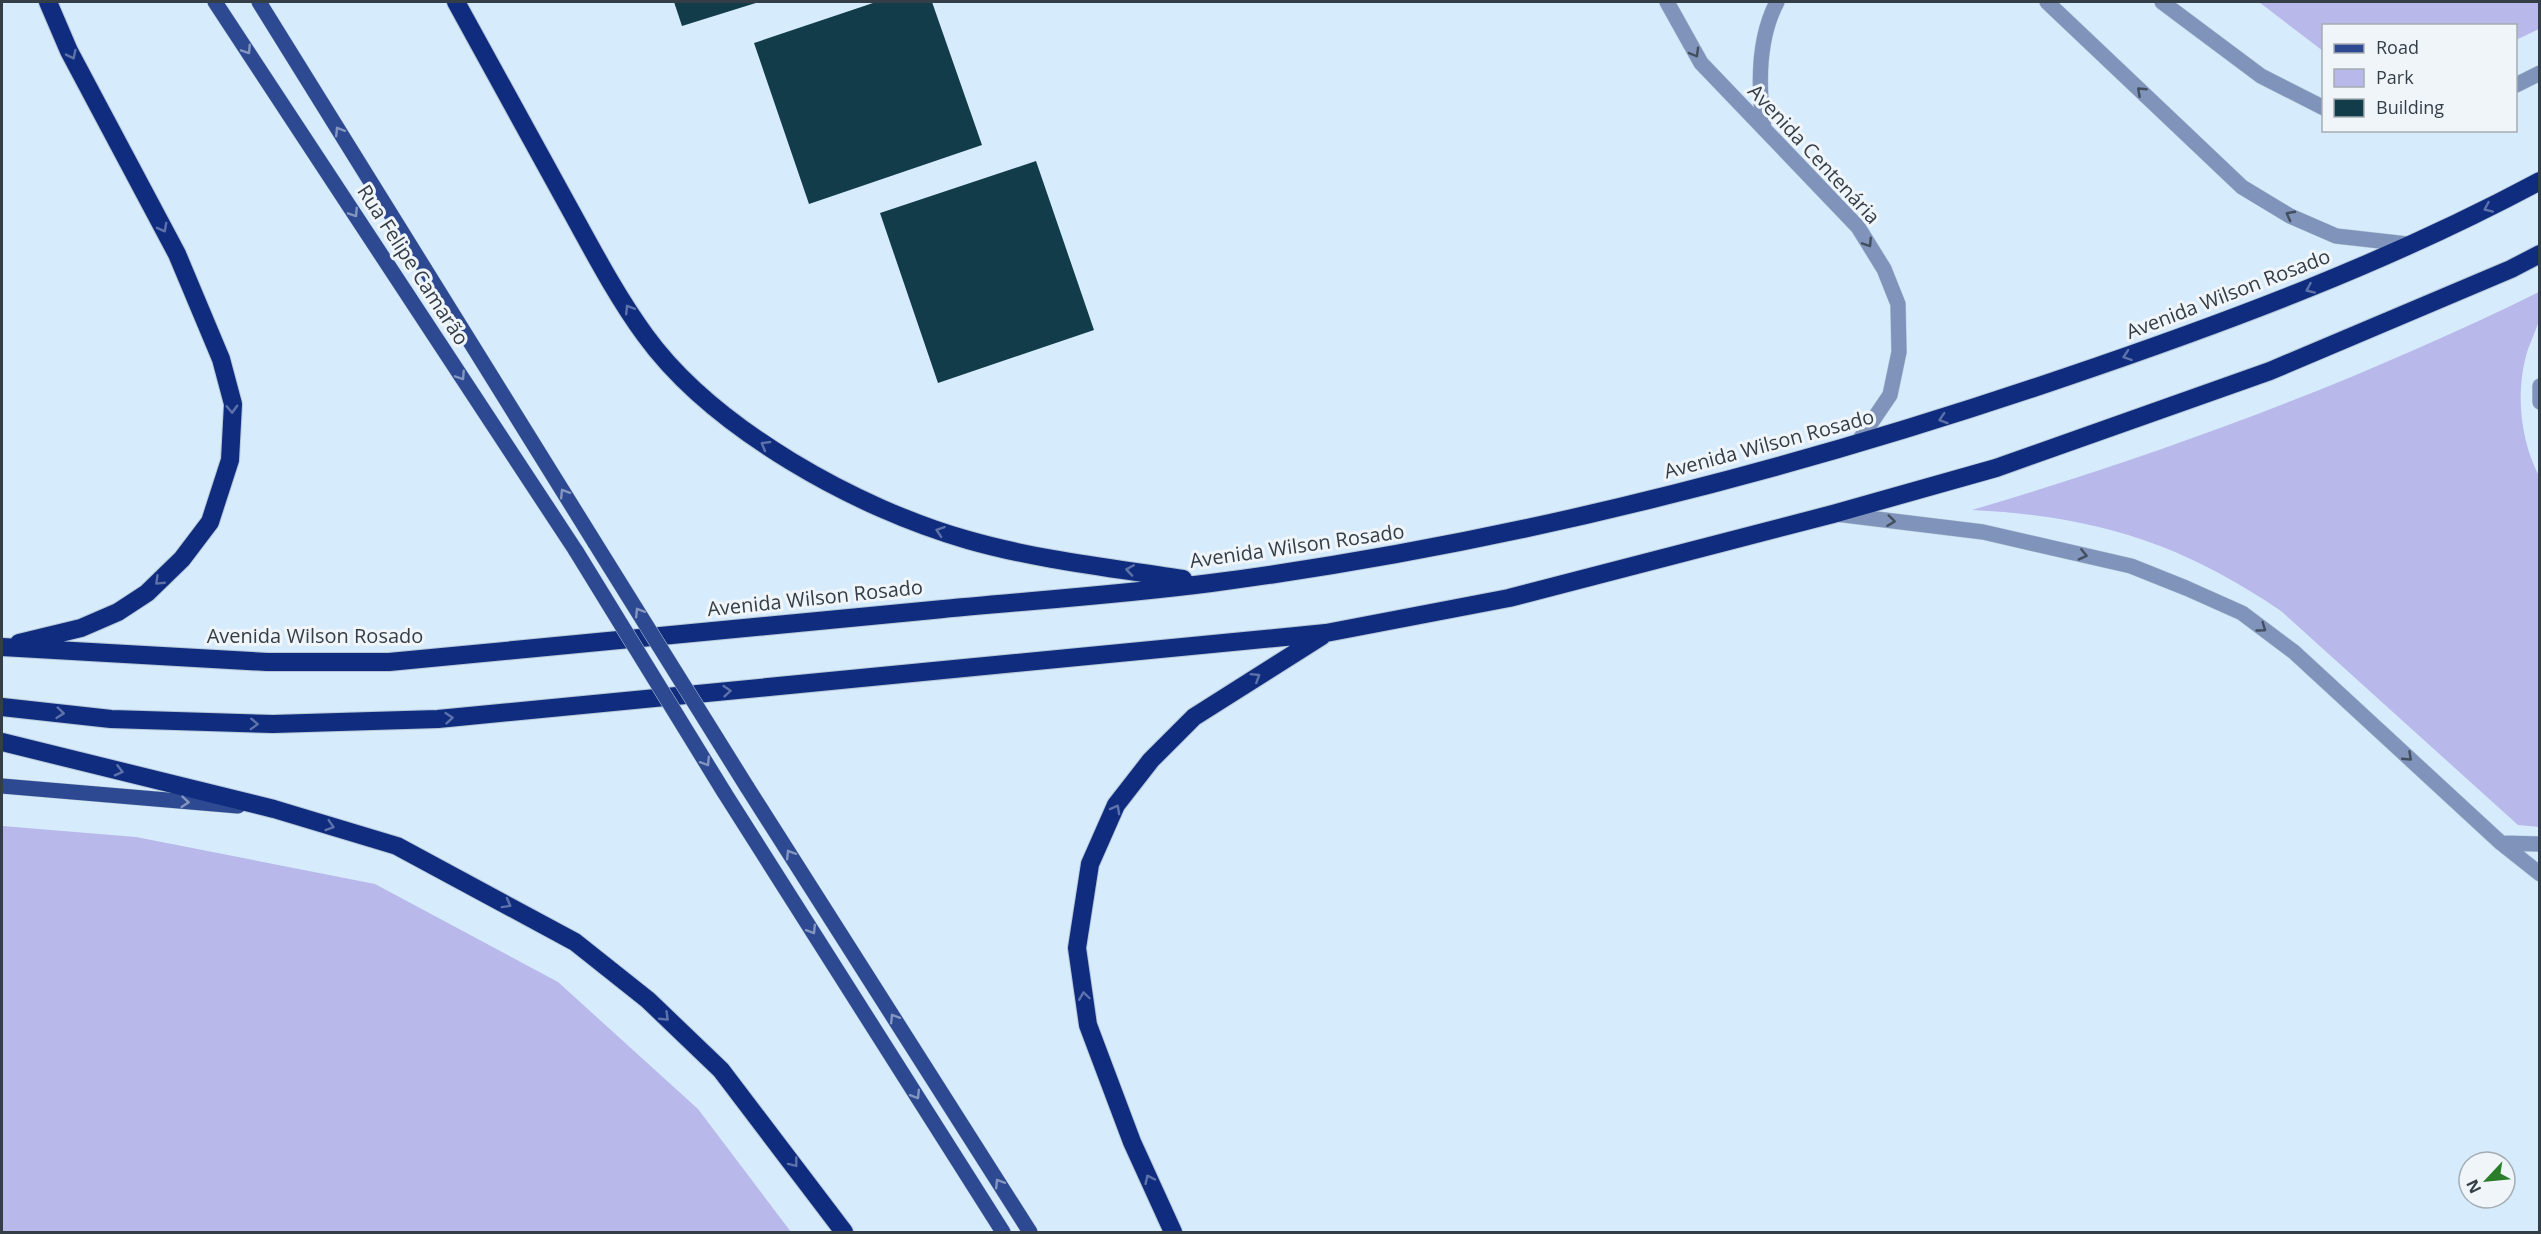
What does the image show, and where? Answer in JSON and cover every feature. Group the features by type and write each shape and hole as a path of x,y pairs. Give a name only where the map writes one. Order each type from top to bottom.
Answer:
{"highway":[{"path":"2,647 81,628 118,612 147,593 182,559 210,522 231,460 233,404 221,358 177,254 69,51 48,2"},
{"path":"456,2 597,258 645,335 689,386 757,441 879,509 968,540 1058,559 1209,583"},
{"name":"Avenida Wilson Rosado","path":"2,647 267,662 389,662 1209,583 1419,551 1616,508 1856,445 1939,420 2165,344 2306,291 2500,202 2540,181"},
{"path":"2,707 111,719 273,724 438,718 1326,633 1509,598 1833,514 1996,468 2270,371 2511,269 2540,254"},
{"path":"1173,1233 1132,1142 1088,1025 1077,948 1090,864 1116,805 1151,760 1194,717 1326,633"},
{"path":"2,742 274,809 397,846 575,942 648,1000 721,1071 844,1233"}],"main road":[{"name":"Rua Felipe Camarão","path":"214,2 576,551 724,792 1003,1233"},
{"name":"Rua Felipe Camarão","path":"259,2 747,787 1030,1233"},
{"path":"2,786 274,809"}],"street":[{"name":"Avenida Centenária","path":"1667,2 1701,63 1858,228 1884,269 1898,304 1899,352 1890,395 1856,445"},
{"path":"1764,129 1759,92 1760,64 1772,12 1777,2"},
{"path":"2047,2 2242,186 2290,216 2336,236 2407,244"},
{"path":"2162,2 2261,76 2322,107"},
{"path":"2517,84 2540,73"},
{"path":"2540,386 2540,402"},
{"path":"1833,514 1983,532 2131,566 2242,613 2294,652 2501,843 2540,874"},
{"path":"2501,843 2540,844"}],"green space":[{"path":"2259,2 2539,2 2539,29 2517,40 2517,24 2322,24 2322,50"},
{"path":"2539,292 2540,317 2525,360 2521,404 2528,450 2540,478 2539,827 2518,825 2281,611 2244,587 2171,550 2096,526 2016,513 1972,510 2118,464 2260,413 2401,356"},
{"path":"2,826 136,837 375,884 558,982 698,1109 791,1232 2,1232"}],"building":[{"path":"674,2 759,2 682,26"},
{"path":"876,2 932,2 982,145 809,204 754,43"},
{"path":"1036,161 1094,330 938,383 880,213"}]}
